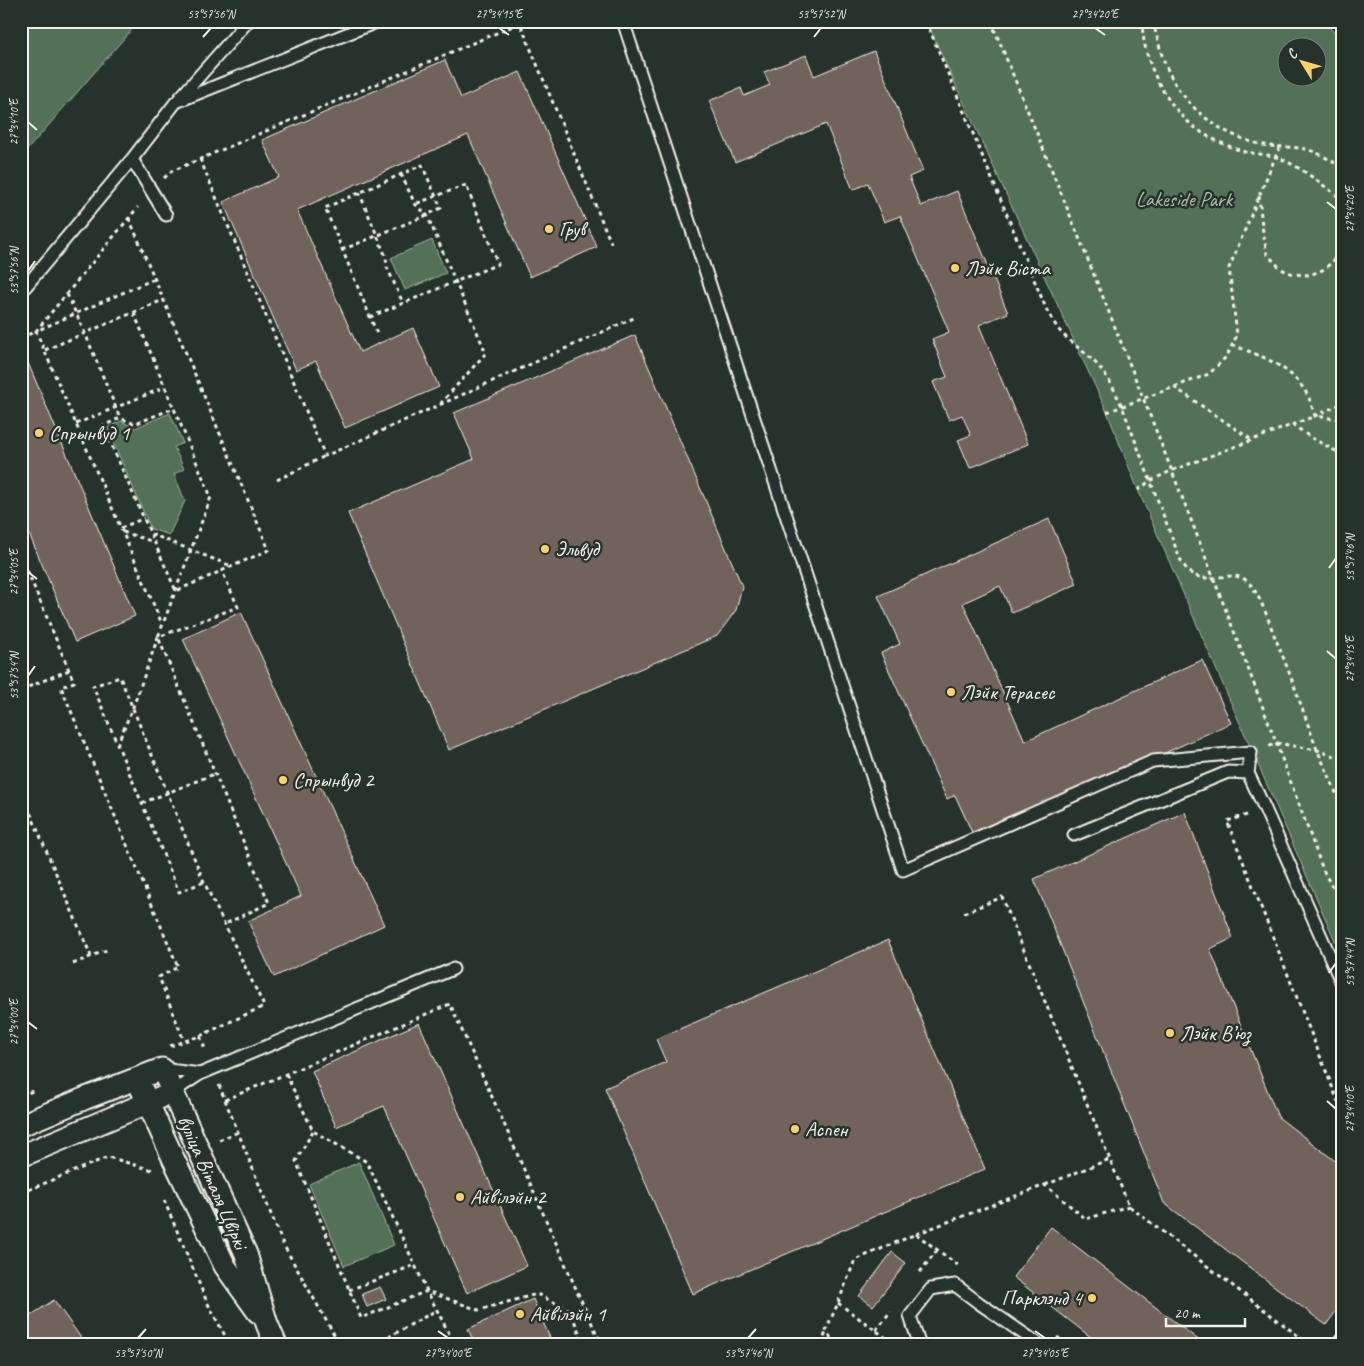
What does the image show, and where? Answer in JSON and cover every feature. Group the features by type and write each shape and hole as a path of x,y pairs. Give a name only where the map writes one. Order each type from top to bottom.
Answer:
{"street":[{"path":"21,1125 162,1069"},
{"name":"вуліца Віталя Цвіркі","path":"162,1069 246,1254 267,1324 276,1345"},
{"name":"вуліца Віталя Цвіркі","path":"137,1079 225,1266 267,1324"},
{"path":"21,1156 173,1092"}],"lane":[{"path":"21,292 132,159 176,102 248,21"},
{"path":"176,102 363,24 379,21"},
{"path":"623,21 903,870 1153,761 1251,752 1248,773 1343,986"},
{"path":"132,159 166,215"},
{"path":"1074,835 1228,772 1248,773"},
{"path":"173,1092 200,1074 454,969"},
{"path":"162,1069 200,1074"},
{"path":"922,1345 919,1343 910,1316 931,1289 955,1285 1040,1345"}],"path":[{"path":"926,21 1048,313 1058,328 1100,368 1110,381 1122,406 1180,559 1188,571 1197,576 1213,579 1228,575 1239,576 1249,583 1254,590 1288,666 1317,750 1343,811"},
{"path":"991,21 1143,398 1277,743 1323,870 1331,885 1343,898"},
{"path":"1142,21 1142,34 1150,65 1163,92 1183,116 1201,132 1225,144 1244,152 1275,157 1289,163 1343,200"},
{"path":"1154,21 1162,57 1174,82 1193,107 1212,123 1235,135 1260,144 1306,149 1327,158 1343,168"},
{"path":"36,331 152,190 172,171 520,23 611,243"},
{"path":"1107,412 1209,374 1227,356 1237,336 1229,268 1280,146"},
{"path":"200,159 325,456"},
{"path":"342,250 441,208 422,165 325,208 342,250 378,336"},
{"path":"401,174 414,204 427,215 486,353 439,405"},
{"path":"370,317 498,264 466,185 414,204"},
{"path":"359,192 386,257 387,267 403,303"},
{"path":"1259,194 1267,254 1280,269 1292,274 1310,275 1325,269 1343,250"},
{"path":"129,218 269,550 176,591"},
{"path":"21,338 154,279"},
{"path":"67,294 120,418 134,424 174,408"},
{"path":"45,350 163,300"},
{"path":"117,745 133,707 211,496 134,313"},
{"path":"277,480 325,456 636,317"},
{"path":"36,331 162,625"},
{"path":"1232,346 1264,357 1291,374 1308,397 1315,416"},
{"path":"76,424 164,387"},
{"path":"1174,387 1252,440"},
{"path":"1138,490 1150,481 1171,471 1315,416 1343,403"},
{"path":"1315,416 1343,420"},
{"path":"120,418 103,426 176,591"},
{"path":"1292,424 1310,438 1343,455"},
{"path":"122,530 144,518"},
{"path":"122,530 154,542"},
{"path":"150,534 232,567"},
{"path":"21,556 74,682 61,687 178,967 159,977 184,1041"},
{"path":"158,637 238,607 222,571"},
{"path":"158,637 269,903 225,924"},
{"path":"21,690 69,670"},
{"path":"200,1036 264,1006 204,882 120,676 93,686 179,892 204,882"},
{"path":"1251,752 1277,743 1317,750 1343,759"},
{"path":"142,803 214,774"},
{"path":"21,791 91,956"},
{"path":"1265,809 1226,821 1343,1114"},
{"path":"964,913 1002,897 1129,1206 1310,1345"},
{"path":"73,964 110,949"},
{"path":"225,1100 450,1004 602,1345"},
{"path":"286,1074 313,1131 367,1162 427,1291 455,1345"},
{"path":"313,1131 296,1161 361,1318 427,1291 478,1310 537,1294 570,1310 584,1345"},
{"path":"21,1193 108,1157 152,1170 155,1179"},
{"path":"822,1345 826,1330 855,1260 916,1234 1110,1159"},
{"path":"1045,1185 1086,1219 1129,1206"},
{"path":"163,1196 207,1302 230,1345"},
{"path":"349,1290 415,1265"},
{"path":"838,1303 896,1345"},
{"path":"374,1345 437,1309"},
{"path":"1330,1345 1343,1327"},
{"path":"826,1330 835,1345"}],"green space":[{"path":"21,21 139,21 21,157"},
{"name":"Lakeside Park","path":"926,21 1322,21 1343,40 1343,959 1138,490 1107,412"},
{"path":"432,240 446,273 405,290 391,258"},
{"path":"170,413 183,443 174,447 184,469 174,474 185,501 169,535 151,529 107,428 121,421 135,428"},
{"path":"359,1162 394,1245 344,1266 309,1184"}],"building":[{"name":"Лэйк Вiста","path":"874,51 923,171 909,177 921,206 957,191 1008,313 979,325 1028,444 970,468 958,440 971,435 962,415 949,420 933,382 947,377 932,339 949,332 900,216 884,222 868,183 853,190 826,124 735,162 709,101 741,88 744,96 770,85 764,72 806,55 814,76"},
{"name":"Грув","path":"445,60 461,98 520,72 597,247 530,277 468,135 297,210 360,352 413,328 439,387 345,428 316,361 296,370 223,202 279,177 262,140"},
{"name":"Эльвуд","path":"635,335 742,586 736,610 717,636 449,750 348,513 474,459 454,413"},
{"name":"Спрынвуд 1","path":"21,351 23,351 135,616 75,642 21,515"},
{"name":"Лэйк Терасес","path":"1049,519 1077,584 1012,613 1000,586 963,603 1025,741 1202,660 1231,723 975,839 955,795 947,799 881,653 900,644 878,596"},
{"name":"Спрынвуд 2","path":"241,612 384,925 274,977 248,921 301,896 183,639"},
{"name":"Лэйк В’юз","path":"1185,812 1233,938 1210,949 1278,1117 1343,1167 1343,1302 1326,1325 1164,1203 1034,879"},
{"name":"Аспен","path":"888,940 985,1169 693,1294 605,1088 666,1062 656,1039"},
{"name":"Айвілэйн 2","path":"419,1023 527,1266 467,1293 384,1106 336,1127 312,1071"},
{"name":"Парклэнд 4","path":"1051,1227 1205,1345 1101,1345 1013,1277"},
{"path":"892,1252 906,1263 873,1306 859,1296"},
{"path":"380,1287 386,1299 367,1307 362,1294"},
{"name":"Айвілэйн 1","path":"533,1299 553,1345 475,1345 468,1329"},
{"path":"54,1300 86,1345 22,1345 29,1340 21,1328 21,1322"}],"place":[{"name":"Грув","path":"549,229"},
{"name":"Лэйк Вiста","path":"955,268"},
{"name":"Спрынвуд 1","path":"39,433"},
{"name":"Эльвуд","path":"545,549"},
{"name":"Лэйк Терасес","path":"951,692"},
{"name":"Спрынвуд 2","path":"283,780"},
{"name":"Лэйк В’юз","path":"1170,1033"},
{"name":"Аспен","path":"795,1129"},
{"name":"Айвілэйн 2","path":"460,1197"},
{"name":"Парклэнд 4","path":"1092,1298"},
{"name":"Айвілэйн 1","path":"520,1314"}]}
